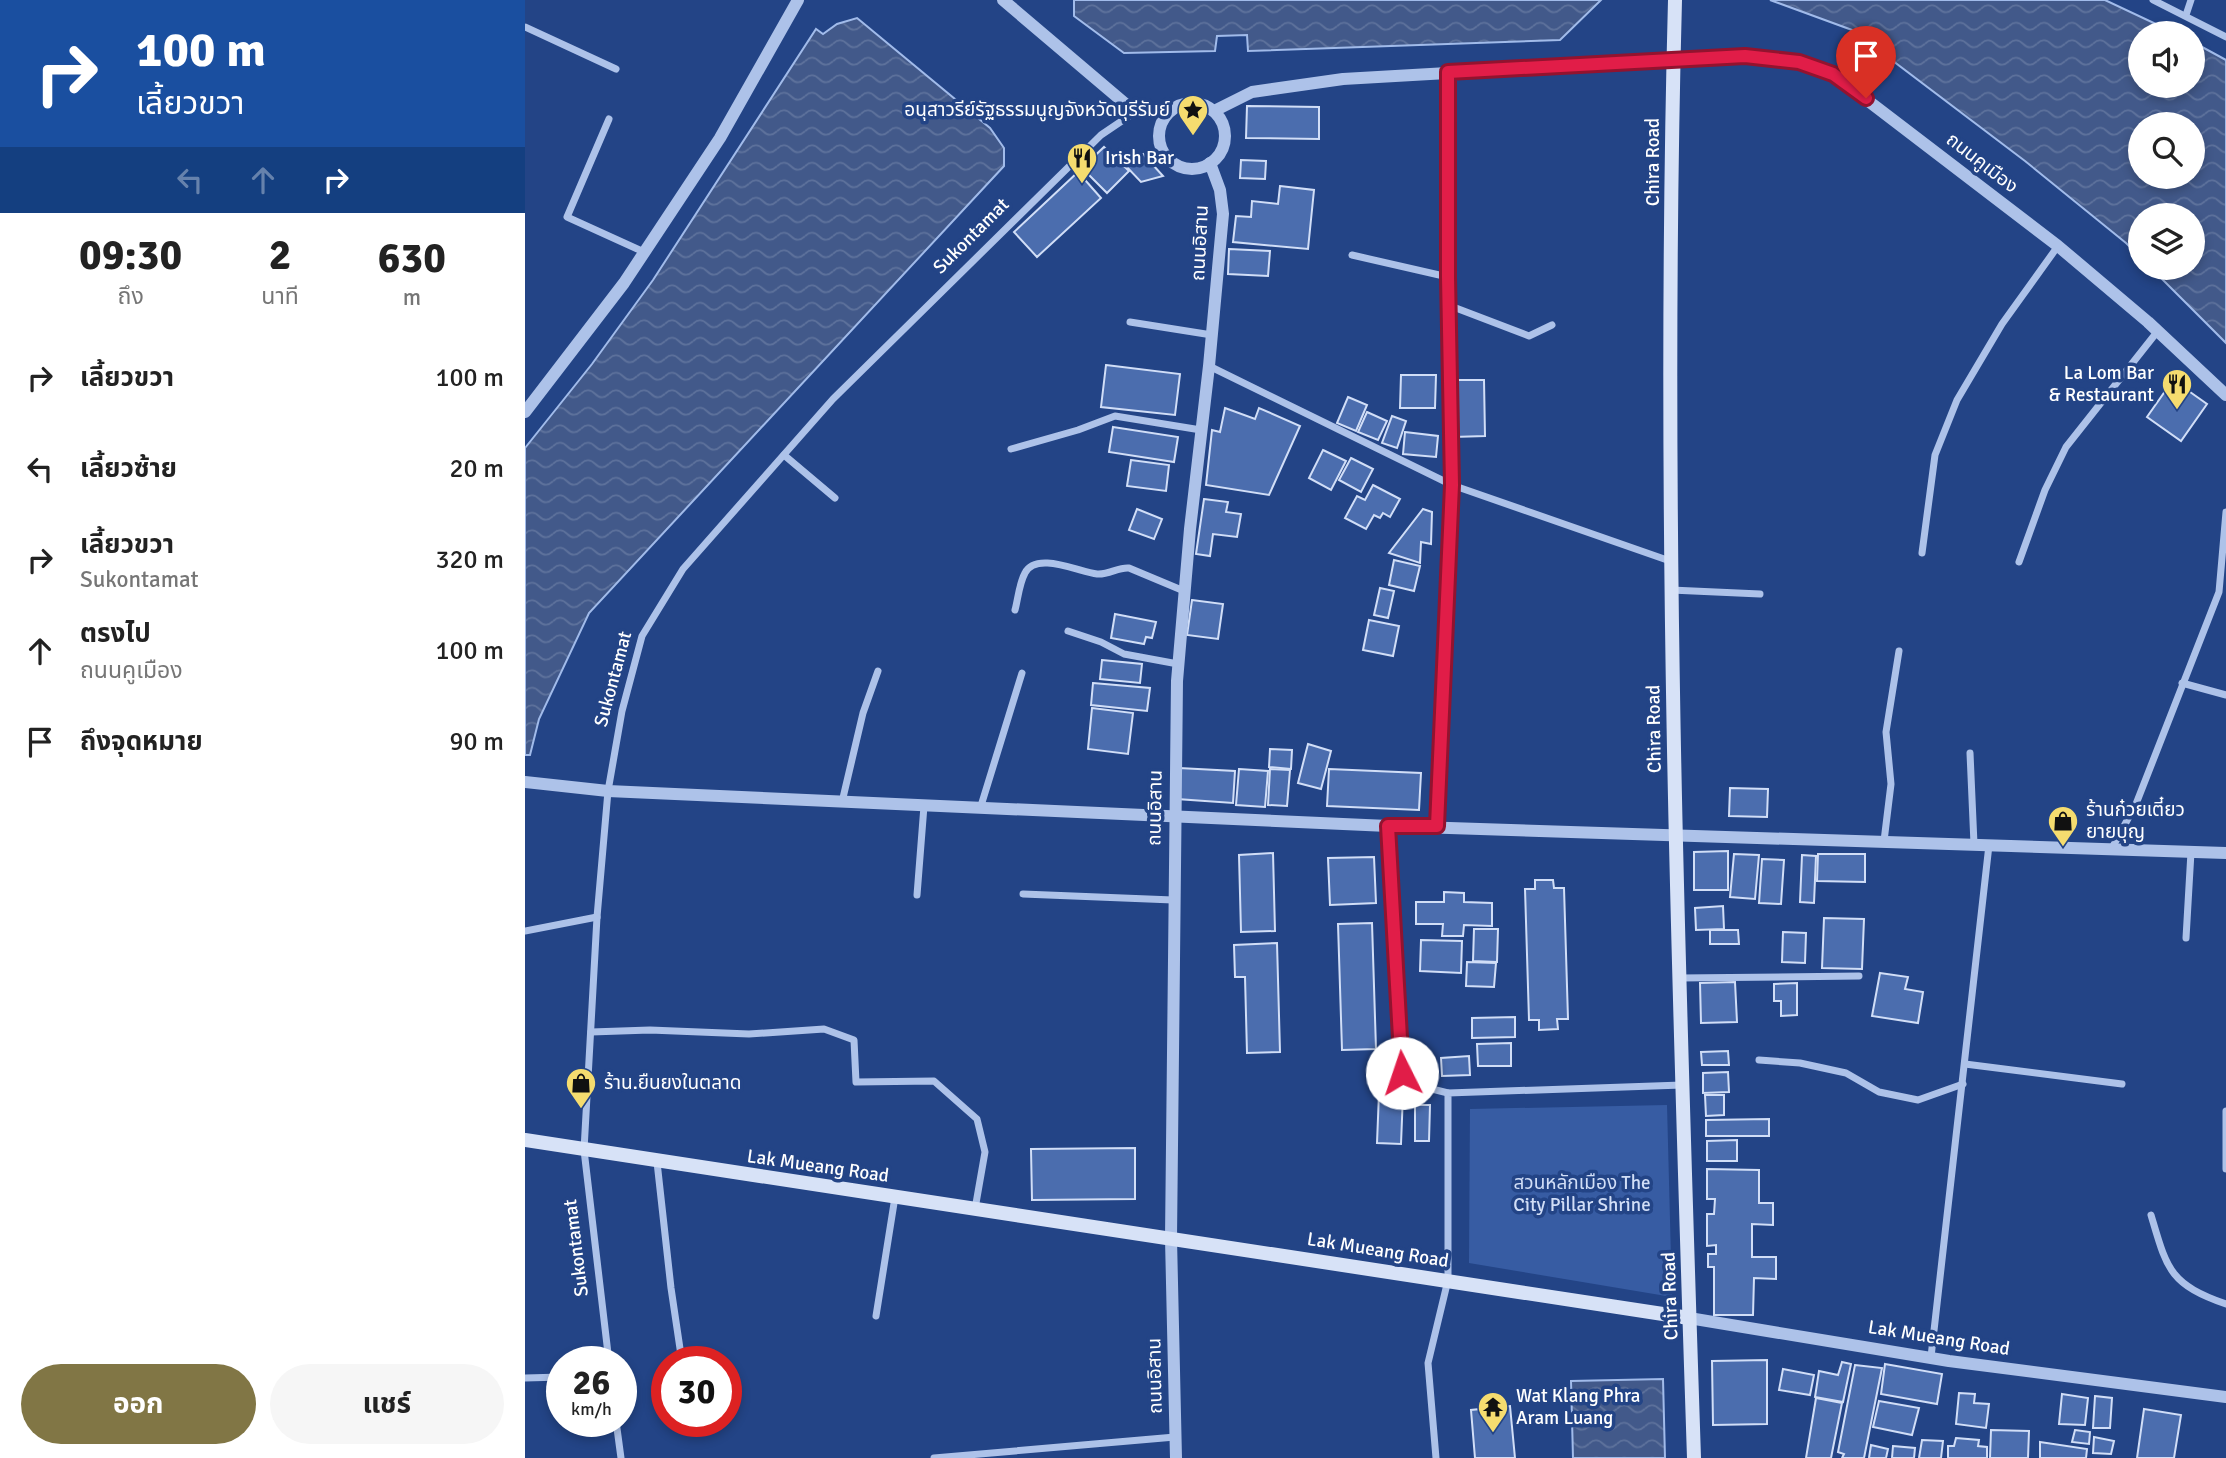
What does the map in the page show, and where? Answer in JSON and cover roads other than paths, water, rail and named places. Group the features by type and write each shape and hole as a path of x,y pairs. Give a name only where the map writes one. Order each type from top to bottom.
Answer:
{"main road":[{"name":"Chira Road","path":"1675,0 1670,590 1694,1458"},
{"name":"Lak Mueang Road","path":"525,1140 1689,1318"}],"street":[{"path":"525,412 624,284 720,138 798,0"},
{"path":"1003,0 1135,111 1173,110 1194,103 1214,111 1225,130 1225,142 1221,152 1210,163 1195,169 1185,168 1167,158 1162,148 1161,127 1173,110"},
{"path":"2153,0 2226,37"},
{"path":"2186,15 2190,0"},
{"path":"525,27 616,69"},
{"name":"ถนนคูเมือง","path":"1673,61 1745,56 1799,62 1833,74 2058,246 2226,395"},
{"path":"1214,111 1252,92 1343,79 1673,61"},
{"path":"1437,826 1452,485 1448,305 1448,72"},
{"name":"Sukontamat","path":"607,1346 584,1150 597,917 608,791 622,711 642,636 683,569 833,399 1101,135 1135,111"},
{"path":"609,119 567,217 644,252"},
{"name":"ถนนอิสาน","path":"1176,1458 1171,1238 1174,817 1178,664 1223,214 1220,190 1210,163"},
{"path":"1922,553 1935,455 1957,400 2002,324 2058,246"},
{"path":"1353,255 1448,277"},
{"path":"1448,305 1529,336 1552,325"},
{"path":"1130,323 1212,335"},
{"path":"2019,562 2045,489 2066,447 2157,332"},
{"path":"1209,366 1452,485 1670,561"},
{"path":"1011,449 1115,416 1201,430"},
{"path":"784,455 835,498"},
{"path":"2112,848 2136,804 2219,592 2226,512"},
{"path":"1015,610 1024,574 1030,566 1041,563 1099,574 1120,567 1129,568 1184,591"},
{"path":"1670,590 1761,594"},
{"path":"1069,631 1101,642 1124,654 1178,664"},
{"path":"1884,841 1891,784 1886,732 1899,651"},
{"path":"842,802 863,713 878,671"},
{"path":"981,809 1023,673"},
{"path":"2182,683 2226,695"},
{"path":"1970,753 1974,844"},
{"path":"525,782 608,791 1388,826 2226,853"},
{"path":"917,895 924,806"},
{"path":"1388,826 1402,1073 1420,1086 1448,1093 1682,1085"},
{"path":"1931,1357 1989,845"},
{"path":"2186,938 2191,852"},
{"path":"1023,894 1173,900"},
{"path":"525,931 597,917"},
{"path":"1679,978 1859,976"},
{"path":"590,1032 650,1030 749,1034 824,1029 854,1040 856,1082 934,1081 977,1119 985,1152 975,1209"},
{"path":"1759,1059 1800,1063 1846,1073 1879,1092 1918,1100 1963,1084"},
{"path":"1965,1064 2122,1084"},
{"path":"1436,1458 1429,1363 1448,1280 1448,1093"},
{"path":"2226,1111 2226,1169"},
{"path":"657,1162 680,1346"},
{"path":"876,1316 895,1197"},
{"path":"2151,1215 2162,1253 2172,1274 2189,1288 2226,1304"},
{"name":"Lak Mueang Road","path":"1689,1318 1931,1357 2226,1397"},
{"path":"525,1378 546,1377"},
{"path":"618,1437 621,1458"},
{"path":"934,1458 1175,1437"}],"water":[{"path":"1074,0 1601,0 1560,40 1248,51 1247,35 1217,36 1215,51 1124,53 1074,16"},
{"path":"1770,0 2105,0 2150,21 2128,21 2128,98 2205,98 2205,49 2226,60 2226,343 2163,280 2205,280 2205,203 2128,203 2128,245 2025,161 1852,30"},
{"path":"857,18 990,128 1004,148 1004,166 589,613 539,719 530,755 525,755 525,448 592,364 653,280 816,29 823,34 837,24"},
{"path":"1663,1379 1665,1458 1573,1458 1571,1381"}],"place":[{"name":"อนุสาวรีย์รัฐธรรมนูญจังหวัดบุรีรัมย์","path":"1193,137"},
{"name":"Irish Bar","path":"1082,185"},
{"name":"La Lom Bar & Restaurant","path":"2177,411"},
{"name":"ร้านก๋วยเตี๋ยว ยายบุญ","path":"2063,848"},
{"name":"ร้าน.ยืนยงในตลาด","path":"581,1110"},
{"name":"Wat Klang Phra Aram Luang","path":"1493,1434"}],"park label":[{"name":"สวนหลักเมือง The City Pillar Shrine","path":"1582,1194"}]}
